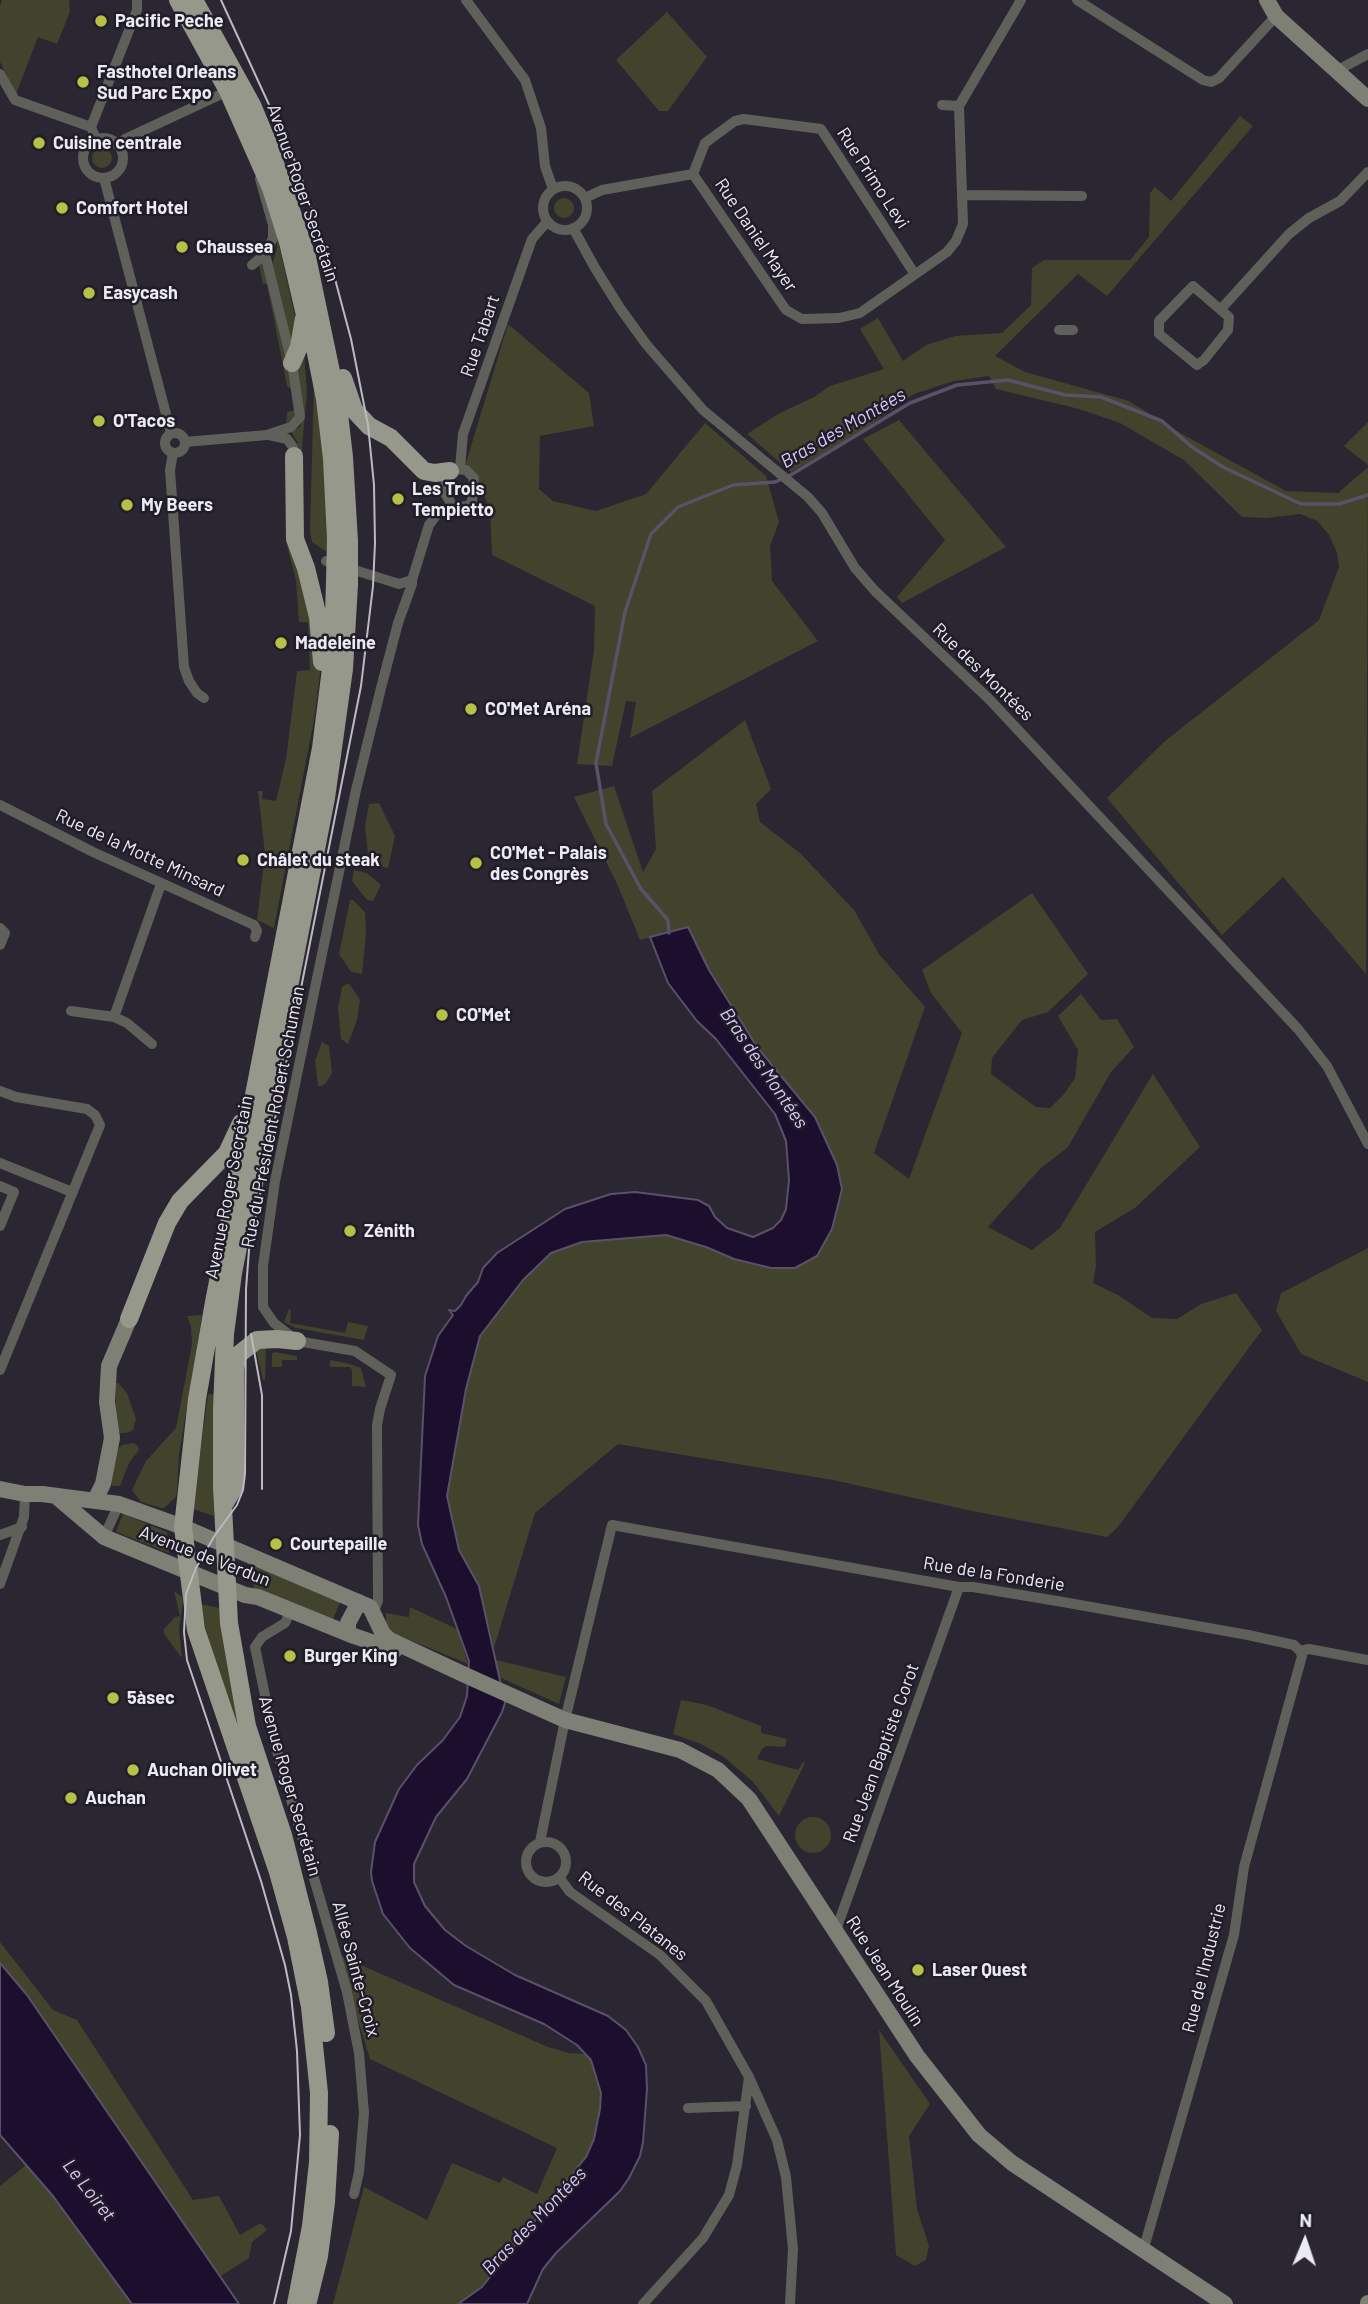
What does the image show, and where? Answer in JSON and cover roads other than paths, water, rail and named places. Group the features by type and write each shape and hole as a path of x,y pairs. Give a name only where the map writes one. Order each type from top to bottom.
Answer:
{"main road":[{"name":"Avenue Roger Secrétain","path":"178,0 269,146 307,257 338,405 343,447 344,669 326,798 233,1273 225,1334 223,1380 223,1506 229,1623 247,1726 283,1835 309,1933 324,2018 330,2096 330,2159 319,2256 308,2304"},
{"name":"Avenue Roger Secrétain","path":"194,0 235,88 288,242 313,338 325,399 343,540"},
{"path":"296,226 309,252 319,282 346,390 354,410 369,426 400,446 424,471 435,473 455,470"},
{"path":"292,363 299,347 305,314"},
{"path":"285,928 307,800 322,673 318,617 306,568 295,538 294,456"},
{"name":"Avenue Roger Secrétain","path":"296,2304 311,2226 318,2162 319,2093 310,2007 296,1937 278,1872 196,1630 183,1527 197,1399 321,748 342,582"},
{"path":"129,1319 167,1223 180,1201 227,1153 253,1094"},
{"path":"223,1506 235,1486 235,1368 238,1355 257,1340 297,1341"}],"street":[{"path":"0,74 15,100 94,133 108,139 117,145 122,156 120,168 116,173 104,178 89,173 83,161 85,148 94,133 137,10 137,0"},
{"path":"466,0 525,80 541,128 545,166 553,189"},
{"path":"942,105 959,106 1021,0"},
{"path":"1076,0 1203,80 1211,82 1219,78 1276,16"},
{"path":"1267,0 1276,16 1368,99"},
{"path":"1338,70 1368,54"},
{"path":"117,145 235,88"},
{"name":"Rue Daniel Mayer","path":"585,198 601,190 693,174 786,310 802,318 839,318 860,313 947,252 957,241 963,224 959,106"},
{"name":"Rue Primo Levi","path":"693,174 705,143 735,121 821,129 914,273"},
{"name":"Avenue Roger Secrétain","path":"255,152 274,231 271,247 265,254 292,363 300,417 291,427 267,435"},
{"path":"1221,309 1289,234 1309,218 1340,201 1368,172"},
{"path":"104,178 171,433"},
{"path":"568,186 575,188 585,198 584,219 573,228 560,229 547,222 543,205 553,189 568,186"},
{"path":"962,195 1082,196"},
{"name":"Rue Tabart","path":"455,470 463,434 532,239 547,222"},
{"name":"Rue des Montées","path":"573,228 595,268 646,344 704,410 779,472 822,513 855,568 874,591 989,699 1298,1029 1327,1066 1368,1144"},
{"path":"252,265 265,254"},
{"path":"1193,286 1221,309 1228,317 1228,330 1197,365 1159,334 1159,321 1193,286"},
{"path":"1059,330 1073,330"},
{"path":"1174,365 1184,355"},
{"path":"171,433 180,434 185,442"},
{"path":"171,433 165,443 173,453"},
{"path":"185,442 267,435 287,439 293,447 294,456"},
{"path":"173,453 182,450 185,442"},
{"path":"173,453 170,470 184,667 189,681 204,698"},
{"path":"326,561 399,584 412,580 429,525 437,514 453,507 468,506 472,502 474,478 471,473 455,470 446,477 444,493 453,507"},
{"name":"Rue du Président Robert Schuman","path":"297,1341 274,1323 263,1307 263,1266 275,1181 356,790 398,623 412,580"},
{"name":"Rue de la Motte Minsard","path":"0,805 93,852 254,925 257,931 255,937"},
{"path":"114,1017 161,884"},
{"path":"0,928 5,933 0,945"},
{"path":"71,1012 114,1017 127,1023 152,1044"},
{"path":"0,1091 16,1097 87,1109 95,1115 100,1125 0,1370"},
{"path":"0,1163 72,1192"},
{"path":"0,1226 23,1172"},
{"path":"0,1186 14,1192"},
{"path":"95,1500 103,1484 112,1438 107,1402 109,1366 129,1319"},
{"path":"297,1341 355,1351 391,1375 377,1425 378,1601 367,1634 355,1636 347,1627 359,1602 376,1587"},
{"name":"Avenue de Verdun","path":"0,1489 119,1504 183,1527 359,1602 374,1614 383,1634 390,1640 461,1673"},
{"path":"0,1584 5,1555 22,1527 25,1494"},
{"name":"Avenue de Verdun","path":"56,1497 104,1537 227,1588 506,1691"},
{"path":"104,1537 119,1504"},
{"name":"Rue de la Fonderie","path":"612,1525 1248,1635 1294,1645 1300,1651 1309,1649 1368,1660"},
{"name":"Rue des Platanes","path":"540,1842 565,1720 612,1525"},
{"path":"0,1535 22,1527"},
{"name":"Rue Jean Baptiste Corot","path":"836,1930 960,1587"},
{"name":"Allée Sainte-Croix","path":"291,1610 285,1623 262,1637 255,1647 275,1744 347,1992 359,2053 364,2113 359,2172 354,2194"},
{"name":"Rue de l'Industrie","path":"1143,2251 1234,1935 1244,1867 1302,1656 1300,1651"},
{"name":"Rue Jean Moulin","path":"506,1691 565,1720 680,1751 695,1757 729,1779 749,1799 917,2056 979,2136 1012,2163 1225,2304"},
{"name":"Rue des Platanes","path":"540,1842 555,1844 565,1856 564,1871 559,1877 552,1881 536,1880 526,1868 527,1853 531,1847 540,1842"},
{"name":"Rue des Platanes","path":"559,1877 570,1892 660,1955 706,2001 748,2077 778,2140 786,2178 793,2249 790,2304"},
{"path":"643,2304 690,2254 716,2219 729,2195 743,2130 748,2077"},
{"path":"688,2108 746,2106"}],"water":[{"path":"688,927 709,970 757,1047 815,1117 837,1165 842,1189 832,1229 817,1256 795,1268 771,1268 734,1259 666,1235 582,1242 551,1253 523,1280 480,1336 466,1389 447,1496 459,1550 479,1586 505,1703 467,1779 436,1817 414,1864 414,1882 425,1906 445,1930 466,1946 515,1975 608,2016 626,2030 646,2065 647,2089 643,2142 640,2156 629,2178 620,2191 543,2269 527,2304 458,2304 482,2287 586,2157 594,2139 601,2093 591,2060 577,2045 544,2024 454,1985 410,1948 383,1914 372,1881 375,1842 399,1789 460,1717 467,1696 469,1661 446,1597 422,1544 418,1525 425,1376 438,1336 453,1315 449,1310 455,1311 461,1305 478,1282 483,1268 497,1253 565,1209 611,1194 635,1192 698,1200 709,1206 715,1217 727,1228 753,1237 773,1228 781,1220 786,1209 789,1180 786,1141 775,1114 668,983 650,937"},
{"name":"Le Loiret","path":"0,1963 27,1995 239,2304 132,2304 53,2196 0,2135"}],"waterway":[{"name":"Bras des Montées","path":"789,476 910,403 957,385 1008,380 1065,395 1101,397 1162,421 1192,447 1223,467 1301,504 1339,504 1368,495"},
{"name":"Bras des Montées","path":"669,933 668,920 641,889 606,824 596,763 625,612 651,534 678,507 733,485 775,482 782,479"}],"tram line":[{"path":"221,0 299,170 335,279 351,339 368,425 374,485 373,586 361,686 249,1250 243,1490 237,1505 196,1568 186,1594 184,1632 187,1660 261,1881 291,1995 297,2051 300,2135 291,2231 274,2304"},
{"path":"251,1334 262,1395 262,1489"}],"place":[{"name":"Pacific Peche","path":"101,21"},
{"name":"Fasthotel Orleans Sud Parc Expo","path":"83,82"},
{"name":"Cuisine centrale","path":"39,143"},
{"name":"Comfort Hotel","path":"62,208"},
{"name":"Chaussea","path":"182,247"},
{"name":"Easycash","path":"89,293"},
{"name":"O'Tacos","path":"99,421"},
{"name":"Les Trois Tempietto","path":"398,499"},
{"name":"My Beers","path":"127,505"},
{"name":"Madeleine","path":"281,643"},
{"name":"CO'Met Aréna","path":"471,709"},
{"name":"Châlet du steak","path":"243,860"},
{"name":"CO'Met - Palais des Congrès","path":"476,863"},
{"name":"CO'Met","path":"442,1015"},
{"name":"Zénith","path":"350,1231"},
{"name":"Courtepaille","path":"276,1544"},
{"name":"Burger King","path":"290,1656"},
{"name":"5àsec","path":"113,1698"},
{"name":"Auchan Olivet","path":"133,1770"},
{"name":"Auchan","path":"71,1798"},
{"name":"Laser Quest","path":"918,1970"}]}
